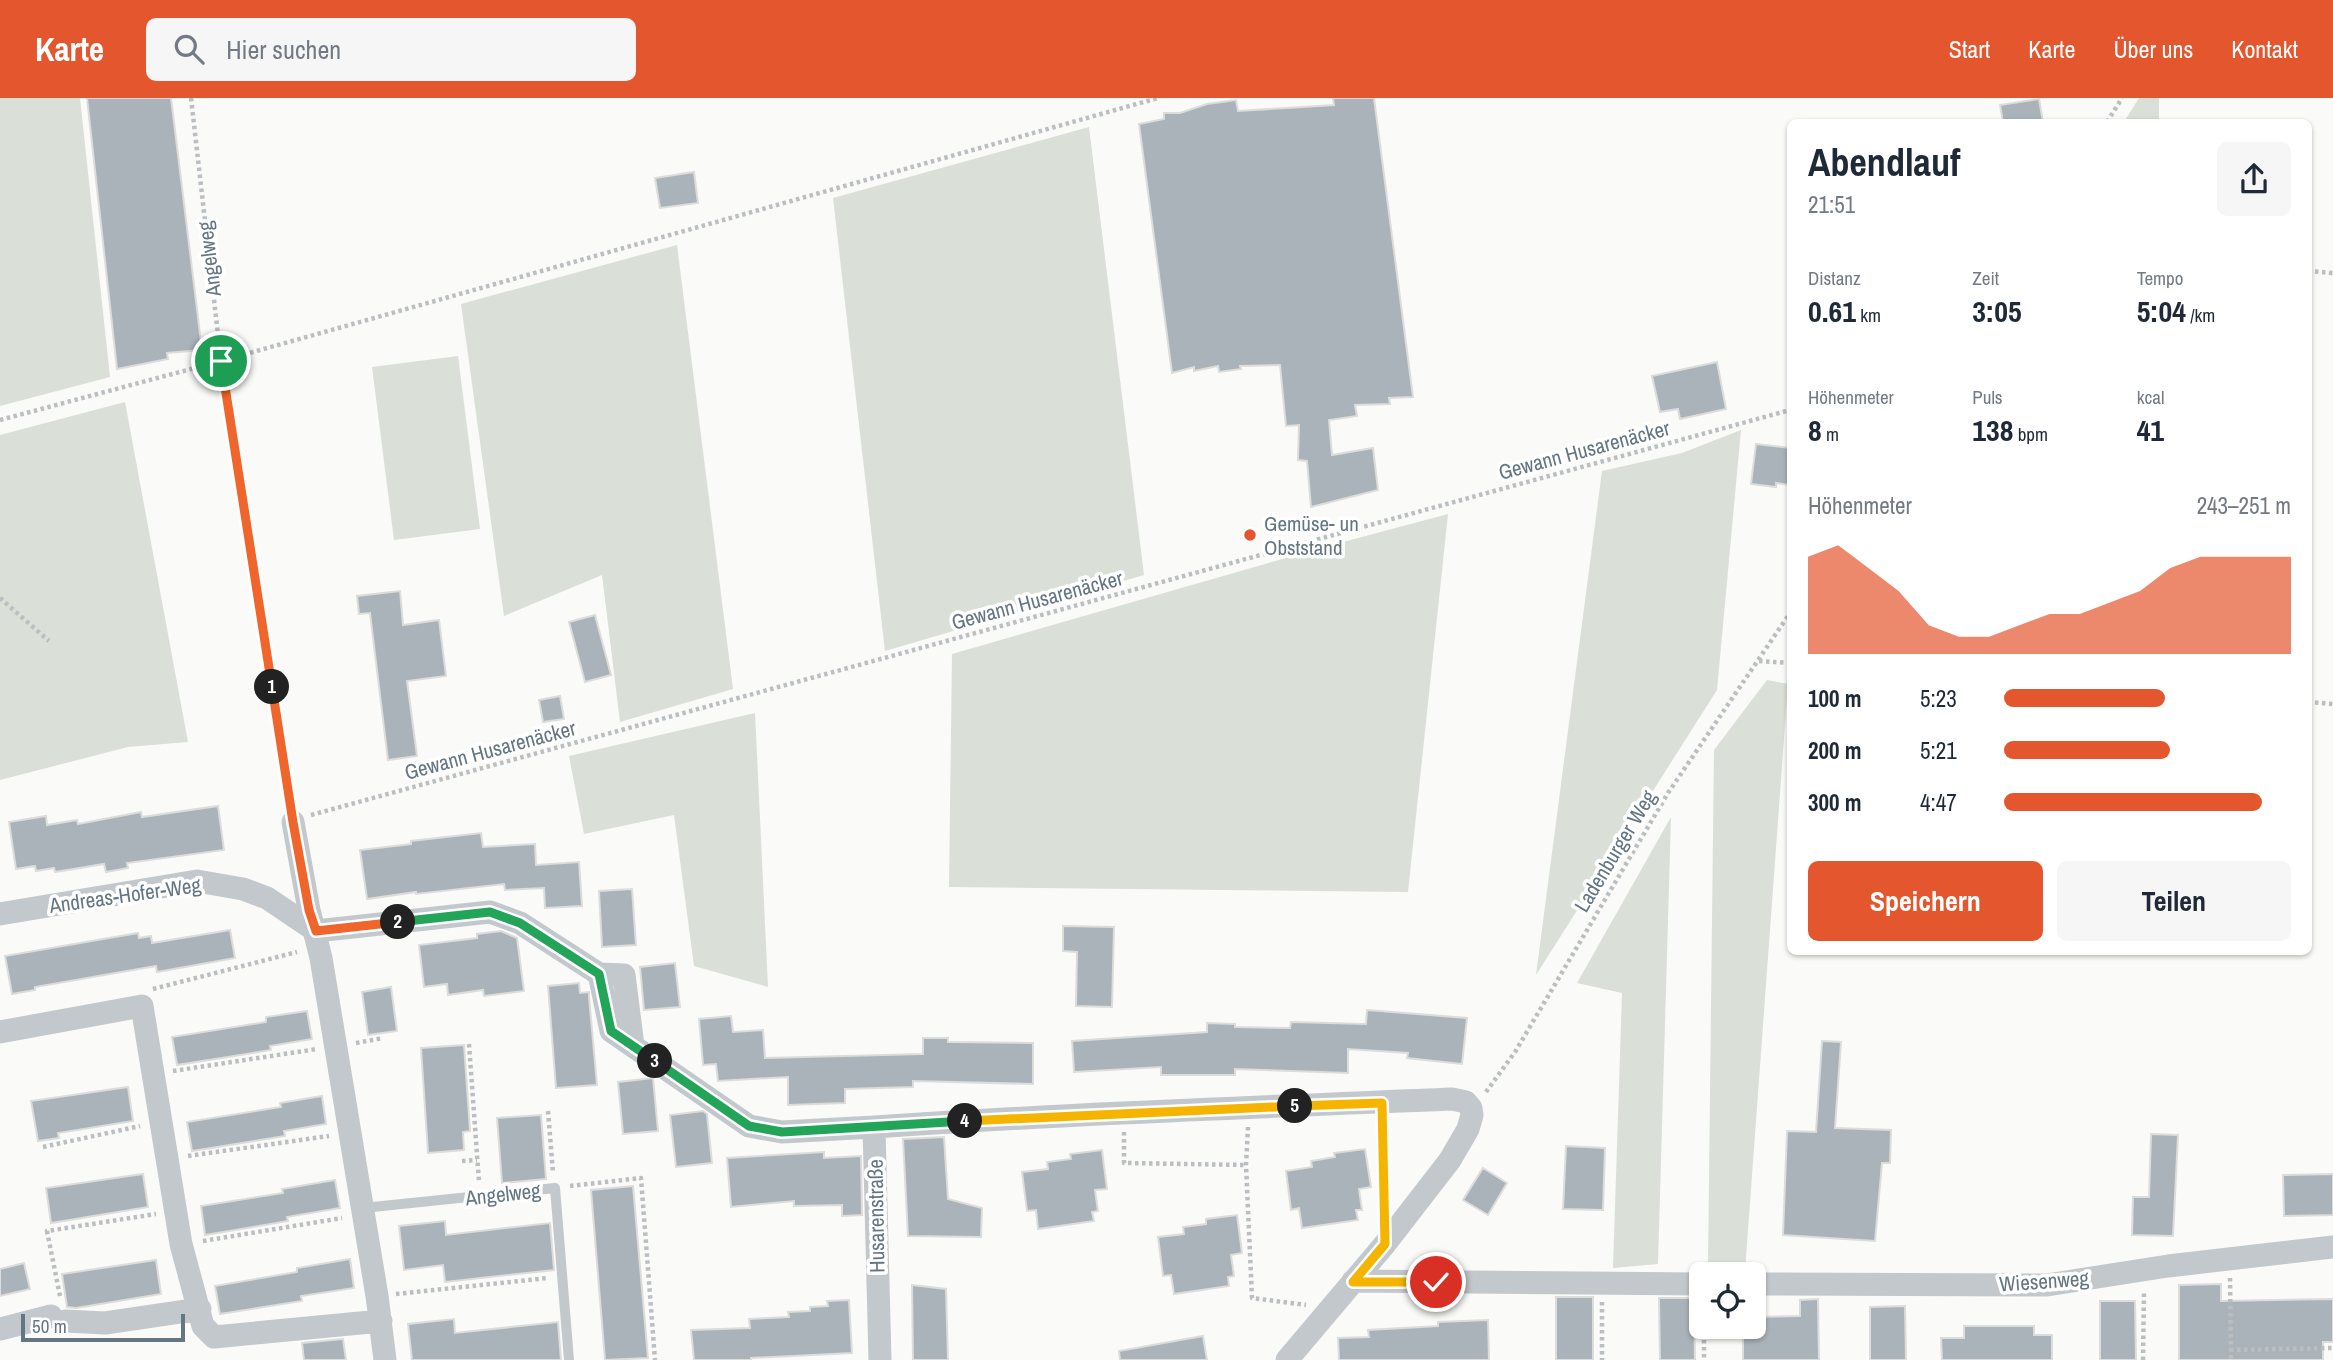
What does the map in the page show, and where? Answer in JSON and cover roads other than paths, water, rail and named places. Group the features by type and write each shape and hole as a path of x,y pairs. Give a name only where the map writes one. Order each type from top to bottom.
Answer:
{"street":[{"path":"293,822 321,958 381,1321 385,1360"},
{"name":"Andreas-Hofer-Weg","path":"0,914 198,881 267,898 316,931"},
{"path":"316,931 490,912 520,923 599,974 611,1031 749,1126 782,1132 1038,1116 1452,1099 1466,1102 1472,1115 1468,1129 1450,1160 1385,1244 1287,1360"},
{"path":"0,1032 142,1006 181,1244 203,1326 214,1337 381,1321"},
{"name":"Husarenstraße","path":"874,1127 880,1360"},
{"name":"Wiesenweg","path":"1766,1284 2047,1285 2333,1247"},
{"path":"1353,1282 1689,1284"},
{"path":"0,1329 58,1318 105,1323 200,1309"}],"lane":[{"name":"Angelweg","path":"363,1212 555,1188 569,1360"}],"place":[{"name":"Gemüse- un Obststand","path":"1250,535"}]}
